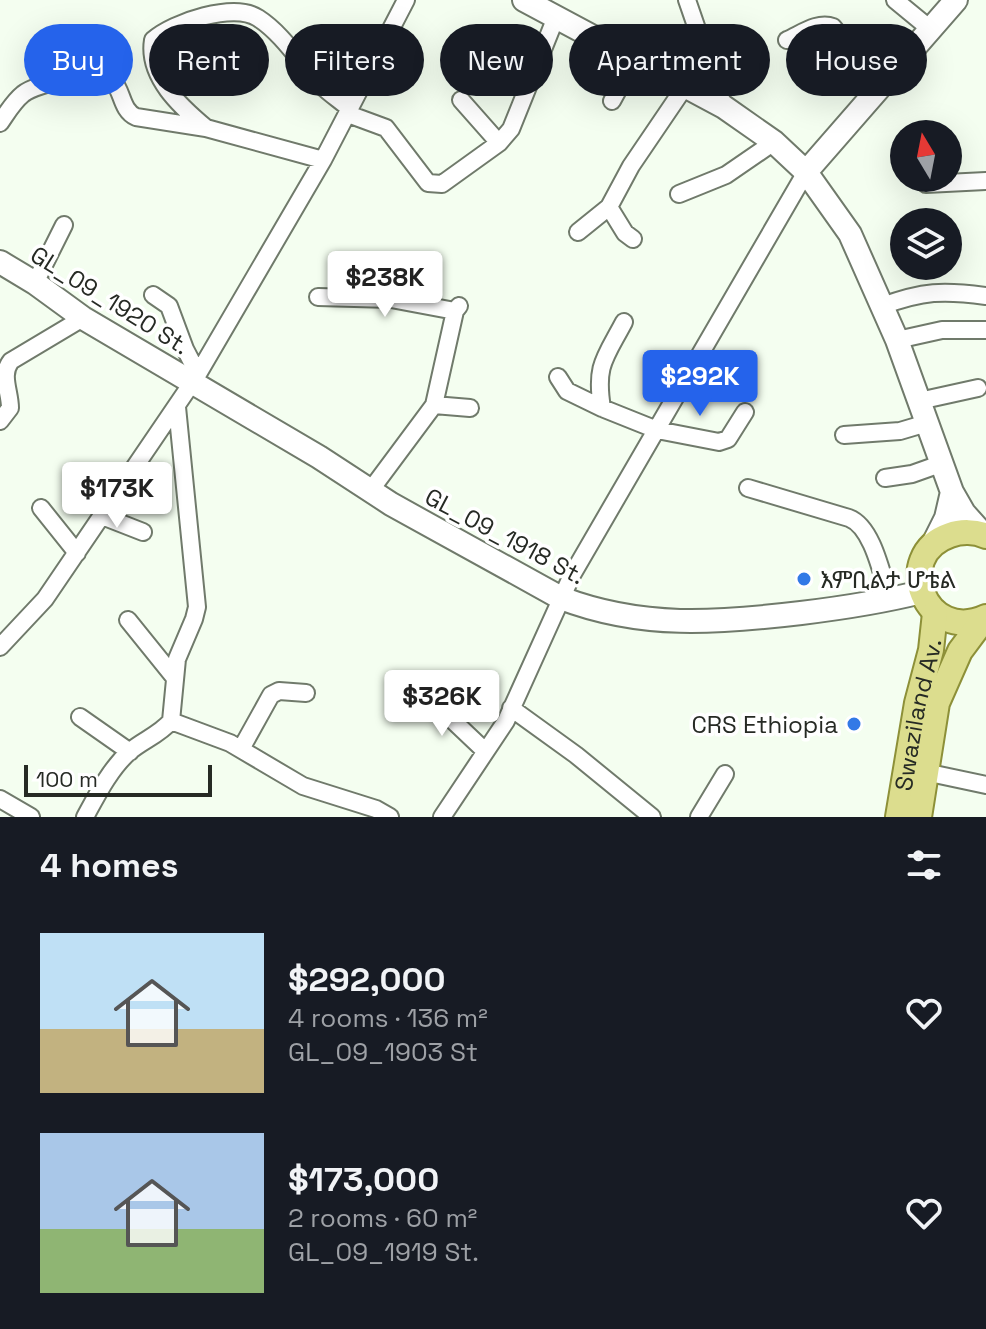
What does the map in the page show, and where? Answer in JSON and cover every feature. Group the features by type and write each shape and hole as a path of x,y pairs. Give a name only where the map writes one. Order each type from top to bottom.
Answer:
{"main road":[{"path":"524,0 569,24"},
{"path":"927,30 956,0"},
{"path":"705,96 774,142 806,172 846,226 897,340 952,492 964,513 984,535"},
{"path":"806,172 871,96"},
{"name":"GL_09_1920 St.","path":"0,262 83,318 196,377"},
{"name":"GL_09_1918 St.","path":"196,377 370,491 561,598 606,614 693,622 759,618 890,600 921,592"},
{"path":"952,492 946,518 920,566 921,592 935,613 959,623 985,618"},
{"path":"933,544 958,532 984,535"},
{"name":"Swaziland Av.","path":"898,817 917,703 931,650 935,613"},
{"name":"Swaziland Av.","path":"919,817 937,703 960,651 985,618"}],"street":[{"path":"0,647 37,608 77,553 196,377 323,160 406,0"},
{"path":"687,0 724,107"},
{"path":"895,0 929,28"},
{"path":"206,128 185,110 164,85 152,48 153,40 174,25 209,15 245,14 260,19 349,111 386,128 431,185 442,184 499,143 511,129 556,17"},
{"path":"0,123 25,92 43,84 75,78 106,77 113,82 131,114 206,128 323,160"},
{"path":"612,101 615,96"},
{"path":"578,232 609,207 631,166 679,96"},
{"path":"461,100 499,143"},
{"path":"679,194 726,175 774,142"},
{"path":"442,817 499,733 561,598 806,172"},
{"path":"962,179 982,176"},
{"path":"609,207 625,233 633,239"},
{"path":"35,283 64,225"},
{"path":"882,306 913,294 944,292 986,296"},
{"path":"153,295 169,306 196,377"},
{"path":"318,297 391,299 457,309 434,405 370,491"},
{"path":"0,421 10,408 4,373 6,366 83,318"},
{"path":"602,408 600,368 624,322"},
{"path":"897,340 942,330 986,330"},
{"path":"558,377 567,391 657,430 722,442 728,439 745,412"},
{"path":"919,401 978,388"},
{"path":"434,405 470,408"},
{"path":"85,817 97,795 130,752 171,721 177,659 197,607 177,407"},
{"path":"844,435 900,431 927,423"},
{"path":"885,478 912,474 943,463"},
{"path":"748,488 849,518 861,525 890,600"},
{"path":"41,508 77,553"},
{"path":"102,516 143,532"},
{"path":"128,620 174,677"},
{"path":"241,749 273,694 279,691 306,693"},
{"path":"427,696 485,751"},
{"path":"511,708 576,755 652,817"},
{"path":"80,717 130,752"},
{"path":"171,721 241,749 303,786 376,809 390,817"},
{"path":"925,772 986,785"},
{"path":"699,817 725,774"},
{"path":"0,799 31,817"},
{"path":"342,817 350,801"}],"place":[{"name":"እምቢልታ ሆቴል","path":"804,579"},
{"name":"CRS Ethiopia","path":"854,724"}]}
